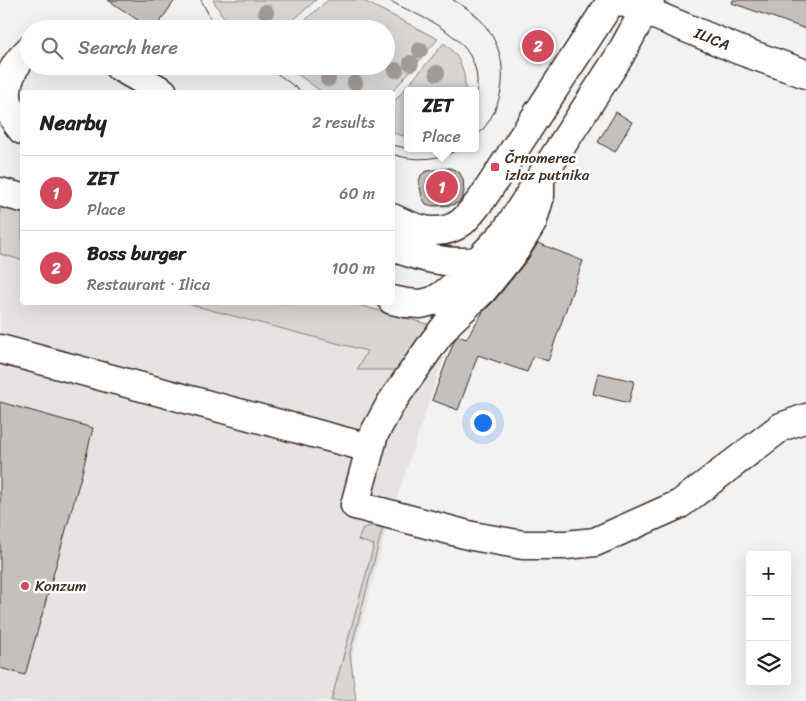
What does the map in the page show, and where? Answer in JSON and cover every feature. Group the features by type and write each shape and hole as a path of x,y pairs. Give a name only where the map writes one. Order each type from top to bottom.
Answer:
{"main road":[{"path":"395,219 419,229 439,233 451,230 463,222 482,199 612,0"},
{"name":"ILICA","path":"619,0 647,6 764,60 806,74"},
{"path":"395,301 406,304 421,304 433,301 443,295 456,284 506,231 540,182 619,57 647,6"},
{"path":"20,59 4,74 1,97 5,111 20,128"},
{"path":"134,75 160,90"},
{"path":"540,182 540,196 532,223 516,248 483,290 449,322 390,404 371,441 355,505 472,536 523,546 595,542 680,504 781,427 806,418"},
{"path":"0,192 20,197"},
{"path":"395,249 424,258 447,262 477,261"},
{"path":"0,348 371,441"}],"shaded area":[{"path":"213,0 316,0 293,20 227,20"},
{"path":"328,0 362,0 438,39 394,90 319,90 298,75 395,75 395,20 305,20"},
{"path":"444,43 450,48 461,64 465,87 407,87"},
{"path":"404,90 404,136 395,134 395,101"},
{"path":"0,206 20,211 20,259 0,254"},
{"path":"0,233 20,238 20,305 258,305 444,357 386,531 341,701 0,701"},
{"path":"192,305 358,305 431,325 398,370 357,370 367,351"},
{"path":"371,526 383,527 350,653 356,701 331,701 374,545 358,540 363,528"}],"building":[{"path":"108,0 175,0 161,20 138,20"},
{"path":"733,0 806,0 806,29 732,3"},
{"path":"616,112 632,122 615,152 598,142"},
{"path":"450,168 459,172 463,179 464,192 462,199 452,205 433,206 426,204 422,197 419,182 421,175 427,171"},
{"path":"538,243 583,261 548,361 533,356 527,372 478,355 458,410 432,400 454,341 458,336 466,339 483,312 528,259"},
{"path":"598,373 634,381 629,403 593,394"},
{"name":"Konzum","path":"0,402 93,428 25,675 0,668"}],"tram line":[{"path":"201,0 212,20"},
{"path":"388,0 451,34 472,59 477,76 476,87"},
{"path":"453,0 463,5 486,27 500,54 502,84 499,98 494,112 479,133"},
{"path":"279,75 299,90"},
{"path":"395,146 404,148"},
{"path":"395,155 418,159 436,157 453,152"}],"place":[{"name":"Boss burger","path":"538,46"},
{"name":"Črnomerec izlaz putnika","path":"495,167"},
{"name":"ZET","path":"442,187"},
{"name":"Konzum","path":"25,586"}]}
